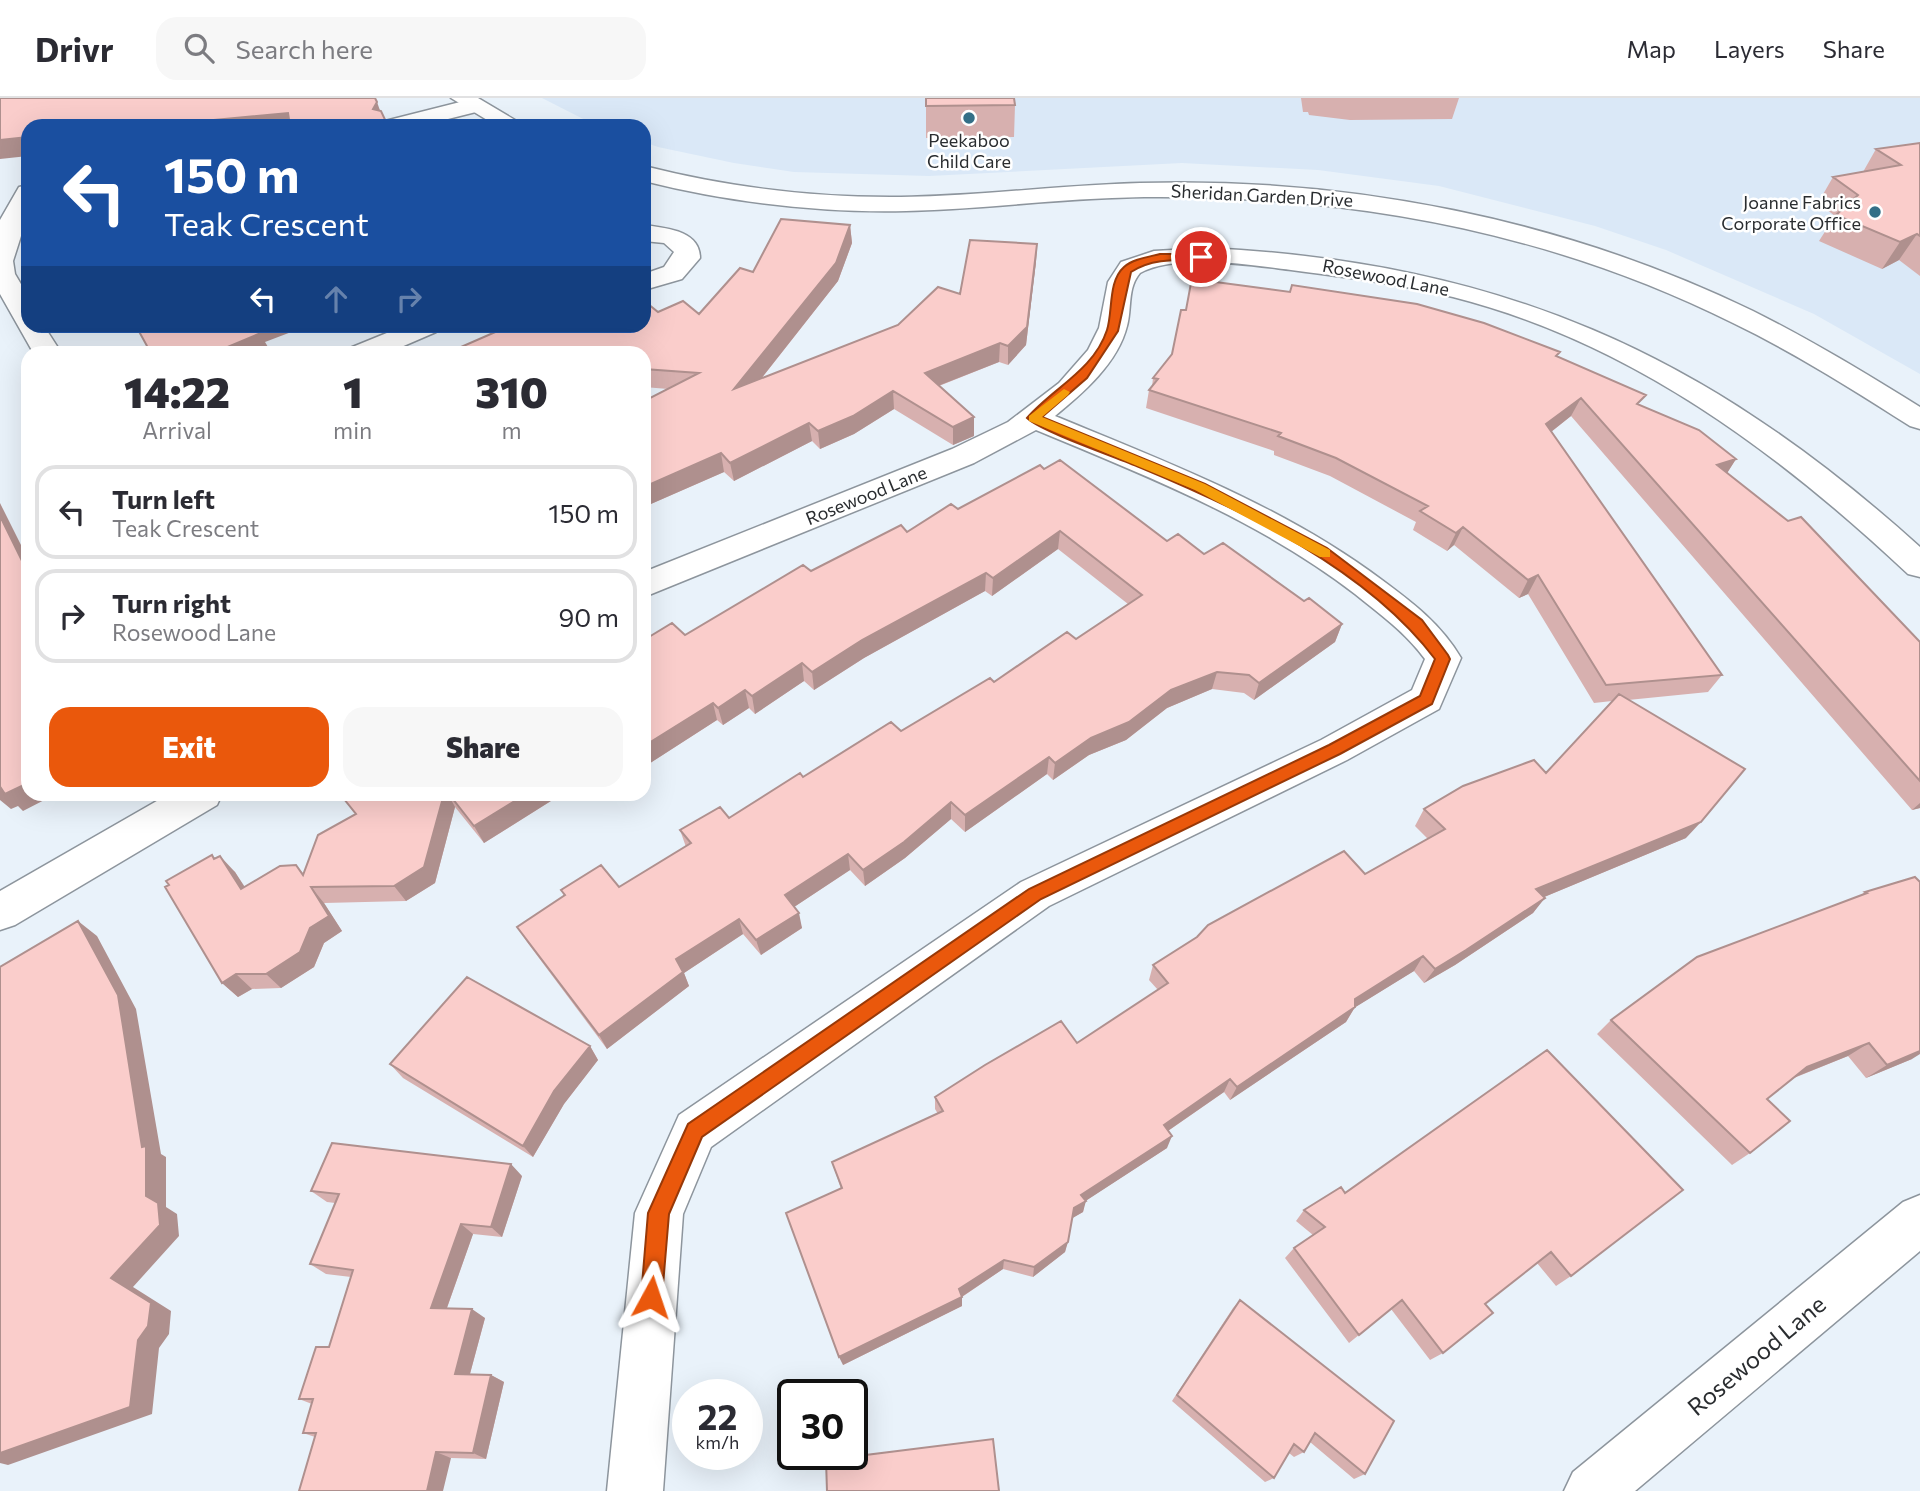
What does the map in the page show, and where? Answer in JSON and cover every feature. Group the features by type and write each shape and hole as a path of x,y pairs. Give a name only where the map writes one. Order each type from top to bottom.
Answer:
{"street":[{"path":"415,119 472,100 503,119"},
{"name":"Sheridan Garden Drive","path":"651,174 764,196 869,204 1199,189 1302,194 1398,206 1547,241 1669,283 1808,348 1920,419"},
{"path":"0,190 21,190"},
{"path":"21,203 10,224 0,262 2,274 21,308"},
{"path":"651,234 672,237 687,250 687,258 673,274 651,280"},
{"name":"Rosewood Lane","path":"651,582 976,450 1033,418 1083,376 1112,331 1121,282 1126,270 1136,264 1160,258 1201,257 1334,265 1449,289 1534,315 1643,359 1730,410 1806,464 1881,528 1920,566"},
{"path":"379,346 410,333"},
{"path":"635,1491 659,1213 695,1131 1035,894 1334,750 1426,699 1443,659 1417,624 1322,552 1200,487 1033,418"},
{"path":"0,912 190,801"},
{"name":"Rosewood Lane","path":"1592,1491 1920,1219"}],"shaded area":[{"path":"542,98 1920,98 1920,374 1814,314 1666,250 1595,226 1439,186 1318,170 1182,163 929,176 794,172 734,163 651,144 651,119 583,119"}],"building":[{"path":"0,98 375,98 377,102 373,109 381,111 385,119 289,119 288,113 224,119 21,119 21,138 0,140"},
{"path":"926,98 1014,98 1015,105 926,106"},
{"path":"1920,143 1920,236 1917,234 1900,242 1836,215 1858,195 1833,177 1901,165 1876,149"},
{"path":"781,219 850,225 836,263 734,389 898,325 938,287 960,294 970,240 1037,244 1027,327 1008,346 1000,343 925,373 974,417 953,427 893,391 853,416 818,431 809,423 730,463 721,453 651,484 651,397 699,373 651,370 651,346 463,346 493,333 651,333 651,306 658,312 683,301 699,314 740,268 753,272"},
{"path":"1208,281 1290,292 1292,285 1417,304 1484,323 1560,352 1556,356 1646,395 1637,404 1699,430 1736,459 1717,465 1788,521 1801,517 1920,642 1920,781 1581,398 1546,424 1722,675 1606,685 1538,575 1528,580 1463,527 1456,533 1420,511 1428,506 1336,458 1278,436 1281,433 1149,390 1158,379 1153,378 1172,354 1181,310 1186,310 1191,283 1207,285"},
{"path":"140,333 261,333 230,346 147,346"},
{"path":"1060,460 1167,541 1178,534 1204,554 1223,543 1304,601 1309,598 1342,624 1259,683 1249,675 1217,672 1171,690 1129,722 1091,738 1055,763 1049,757 965,815 951,802 904,842 863,870 848,854 785,895 799,913 756,940 739,919 676,959 683,972 599,1035 517,927 565,895 561,890 601,865 619,887 691,843 680,830 720,807 729,818 800,773 803,777 891,722 901,731 990,678 994,682 1067,632 1076,639 1142,595 1060,531 993,578 986,573 862,640 812,672 802,663 752,696 745,690 718,708 713,703 651,742 651,636 672,623 685,635 803,565 811,571 901,525 907,532 951,504 958,509 1040,465 1044,469"},
{"path":"0,516 21,559 21,786 5,794 0,789"},
{"path":"1619,694 1745,769 1701,822 1536,889 1545,898 1435,969 1423,956 1355,999 1355,1007 1237,1087 1230,1079 1164,1125 1172,1136 1081,1195 1086,1201 1074,1208 1068,1242 1034,1267 1004,1260 959,1289 962,1297 839,1357 786,1213 842,1188 832,1162 943,1111 935,1097 1061,1021 1077,1043 1168,983 1153,965 1197,937 1208,925 1344,851 1365,874 1445,829 1424,809 1463,786 1534,760 1546,773"},
{"path":"346,801 442,801 424,867 394,886 311,887 329,916 310,928 300,952 266,974 236,974 222,983 165,887 169,885 166,881 212,855 214,859 220,856 241,889 280,866 296,865 303,875 318,835 356,814"},
{"path":"454,801 515,801 474,826"},
{"path":"1915,877 1920,882 1920,1051 1887,1065 1869,1043 1807,1067 1767,1099 1790,1121 1750,1153 1611,1020 1697,957 1867,893 1865,892"},
{"path":"78,921 118,995 142,1147 146,1146 146,1196 158,1203 160,1225 111,1278 151,1303 148,1326 138,1340 130,1407 0,1453 0,967"},
{"path":"467,977 590,1046 554,1091 523,1146 390,1064"},
{"path":"1547,1050 1683,1190 1571,1276 1551,1252 1485,1304 1493,1313 1443,1353 1402,1300 1359,1335 1294,1248 1325,1227 1304,1210 1341,1187 1345,1193"},
{"path":"332,1143 511,1164 491,1227 461,1224 431,1308 472,1309 455,1374 491,1375 473,1453 436,1452 427,1491 299,1491 316,1433 303,1433 313,1399 299,1399 316,1347 329,1347 353,1270 310,1264 339,1194 311,1191"},
{"path":"1240,1300 1394,1421 1365,1474 1315,1433 1304,1452 1294,1444 1274,1478 1177,1395"},
{"path":"993,1439 999,1491 827,1491 826,1470 868,1470 868,1455"}],"slow traffic":[{"path":"1064,392 1033,418 1200,487 1325,554"}],"place":[{"name":"Peekaboo Child Care","path":"969,118"},
{"name":"Joanne Fabrics Corporate Office","path":"1875,212"}],"route":[{"path":"651,1297 659,1213 695,1131 1035,894 1334,750 1426,699 1443,659 1417,624 1322,552 1200,487 1033,418 1083,376 1112,331 1121,282 1126,270 1136,264 1160,258 1201,257"}]}
